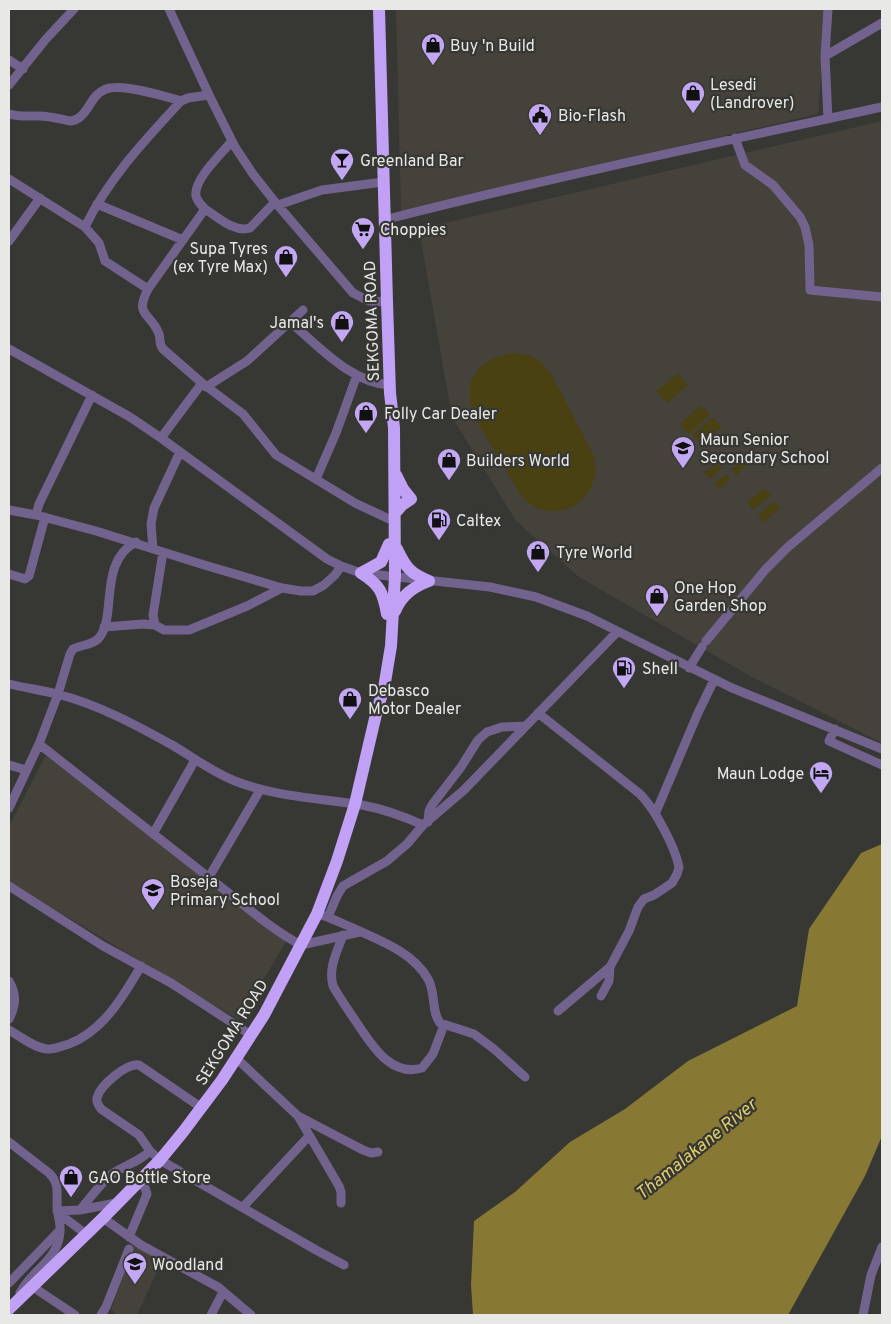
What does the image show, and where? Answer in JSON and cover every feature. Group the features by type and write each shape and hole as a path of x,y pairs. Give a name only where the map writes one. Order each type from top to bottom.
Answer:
{"highway":[{"name":"SEKGOMA ROAD","path":"379,9 390,389 394,428 395,472 392,516"},
{"name":"SEKGOMA ROAD","path":"13,1306 139,1181 155,1156 202,1108 251,1035 301,945 323,916 337,861 355,804 385,680 391,646 392,516 387,428 390,389"},
{"path":"390,614 382,592 371,579 361,572 381,562 392,544 407,568 415,575 429,582"},
{"path":"390,614 408,592 417,586 429,582"}],"street":[{"path":"9,85 46,39 74,9"},
{"path":"169,9 232,141 253,174 353,293 369,301 387,302"},
{"path":"828,9 825,56 828,119"},
{"path":"825,56 882,23"},
{"path":"9,60 23,69"},
{"path":"9,114 20,117 39,116 71,121 76,120 81,116 95,95 106,89 116,88 149,92 181,101"},
{"path":"85,227 97,204 134,152 181,101 209,95"},
{"path":"384,220 499,191 882,107"},
{"path":"735,138 745,165 773,185 800,217 805,227 809,245 810,290 882,297"},
{"path":"232,141 200,180 196,189 196,196 204,209 234,227 250,228 276,203 322,190 383,182"},
{"path":"9,179 85,227 100,243 105,262 148,289"},
{"path":"10,238 40,198"},
{"path":"97,204 183,240"},
{"path":"204,209 148,289 141,305 159,334 160,346 204,385 243,414 276,455 355,503 392,516"},
{"path":"161,438 204,385 247,361 304,310"},
{"path":"290,322 344,367 357,375 390,389"},
{"path":"9,349 130,417 327,559 341,566 361,572 429,582 490,587 530,595 587,616 714,680 882,748"},
{"path":"316,480 336,433 357,375"},
{"path":"9,574 25,579 30,576 40,516 39,504 92,395"},
{"path":"153,549 151,524 154,508 180,452"},
{"path":"689,668 704,644 777,558 882,468"},
{"path":"9,510 40,516 136,542 153,549 282,588 313,591 324,585 335,575 341,566"},
{"path":"9,808 39,744 73,649 93,643 102,634 113,573 126,549 136,542"},
{"path":"156,625 153,616 163,552"},
{"path":"104,627 143,624 156,625 164,630 188,630 247,606 282,588"},
{"path":"525,1077 474,1034 440,1023 436,1016 434,992 428,978 419,966 393,948 323,916 343,886 387,861 407,844 425,823 457,797 617,632"},
{"path":"656,812 700,707 714,680"},
{"path":"9,684 58,694 117,716 234,781 260,790 355,804 394,813 425,823"},
{"path":"538,713 640,794 656,812 679,867 672,883 644,899 638,907 629,931 610,967 558,1011"},
{"path":"425,823 432,805 461,768 478,740 494,728 526,726"},
{"path":"835,729 829,741 882,765"},
{"path":"39,744 280,932 301,945 360,932"},
{"path":"153,834 195,760"},
{"path":"9,765 26,770"},
{"path":"209,877 260,790"},
{"path":"9,886 103,946 171,983 251,1035"},
{"path":"343,935 331,969 333,986 375,1050 386,1060 408,1070 422,1068 433,1054 444,1025"},
{"path":"9,1030 34,1044 49,1049 82,1039 120,1000 141,966"},
{"path":"601,996 609,981 610,967"},
{"path":"9,981 16,1000 9,1019"},
{"path":"236,1058 298,1116 363,1150 378,1152"},
{"path":"202,1108 139,1065 130,1065 124,1068 102,1090 97,1098 101,1109 139,1135 155,1156 344,1265"},
{"path":"298,1116 339,1186 341,1203"},
{"path":"243,1208 309,1136"},
{"path":"9,1143 54,1178 58,1190 57,1212 60,1230 58,1244 41,1269 22,1288 13,1306"},
{"path":"80,1210 99,1187 114,1174 138,1161 155,1156"},
{"path":"128,1237 147,1194 147,1191 139,1181"},
{"path":"57,1212 118,1203"},
{"path":"57,1212 86,1234"},
{"path":"103,1218 128,1237 202,1278 251,1315"},
{"path":"106,1313 131,1250 117,1228"},
{"path":"9,1283 60,1230"},
{"path":"863,1315 871,1274 882,1247"},
{"path":"33,1287 75,1315"},
{"path":"211,1315 223,1292"}],"shaded area":[{"path":"396,9 826,9 818,114 401,211"},
{"name":"Maun Senior Secondary School","path":"882,121 882,743 750,676 579,577 516,521 452,417 419,229"},
{"path":"510,353 529,355 542,363 553,377 594,456 596,474 589,492 576,505 561,511 546,511 532,506 520,494 476,420 470,402 470,383 480,367 493,358"},
{"path":"678,373 688,385 667,403 656,391"},
{"path":"701,405 710,415 689,434 680,424"},
{"path":"713,417 722,427 702,445 692,435"},
{"path":"743,460 748,465 736,475 731,470"},
{"path":"716,463 722,469 710,479 704,473"},
{"path":"726,474 730,479 719,489 714,484"},
{"path":"764,488 771,496 753,510 747,502"},
{"path":"774,501 780,508 764,522 758,515"},
{"name":"Boseja Primary School","path":"46,755 287,940 239,1020 9,882 9,826"},
{"name":"Woodland","path":"134,1246 162,1261 137,1315 117,1315 111,1309"}],"water":[{"name":"Thamalakane River","path":"882,844 882,1136 865,1176 788,1315 473,1315 471,1285 474,1221 515,1192 570,1142 625,1109 688,1061 797,1006 809,929 861,853"}],"place":[{"name":"Buy 'n Build","path":"433,66"},
{"name":"Lesedi (Landrover)","path":"693,114"},
{"name":"Bio-Flash","path":"540,136"},
{"name":"Greenland Bar","path":"342,181"},
{"name":"Choppies","path":"363,250"},
{"name":"Supa Tyres (ex Tyre Max)","path":"286,278"},
{"name":"Jamal's","path":"342,343"},
{"name":"Folly Car Dealer","path":"366,434"},
{"name":"Maun Senior Secondary School","path":"683,469"},
{"name":"Builders World","path":"449,481"},
{"name":"Caltex","path":"439,541"},
{"name":"Tyre World","path":"538,573"},
{"name":"One Hop Garden Shop","path":"657,617"},
{"name":"Shell","path":"624,689"},
{"name":"Debasco Motor Dealer","path":"350,720"},
{"name":"Maun Lodge","path":"821,794"},
{"name":"Boseja Primary School","path":"153,911"},
{"name":"GAO Bottle Store","path":"71,1198"},
{"name":"Woodland","path":"135,1285"}]}
